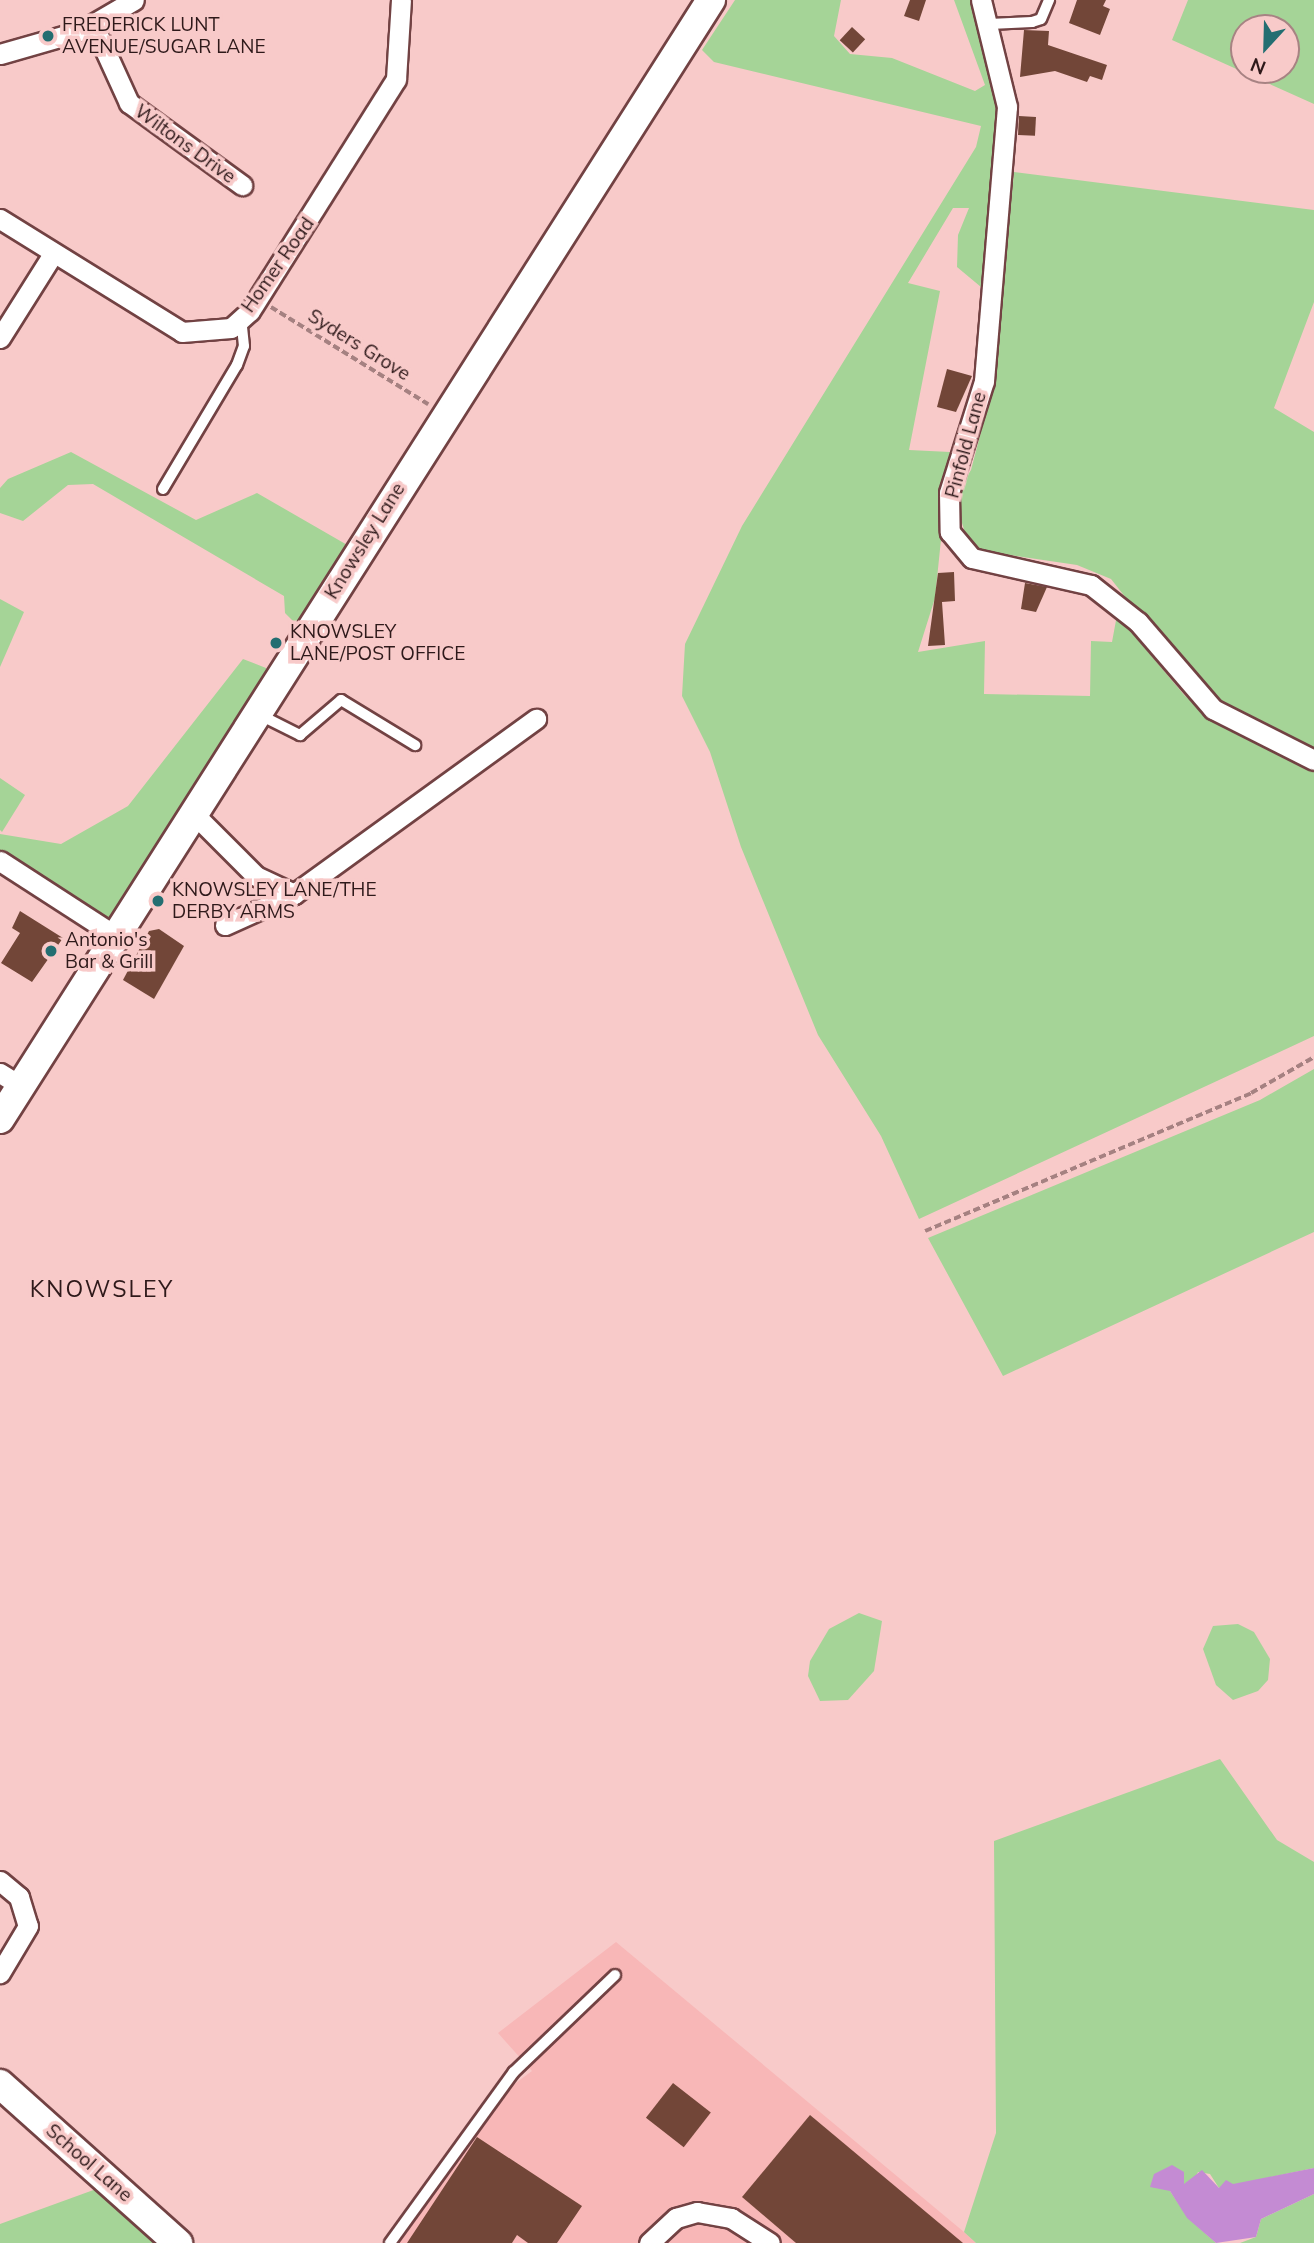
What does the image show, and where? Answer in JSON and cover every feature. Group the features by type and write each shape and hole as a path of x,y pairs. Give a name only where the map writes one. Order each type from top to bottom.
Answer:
{"main road":[{"name":"Knowsley Lane","path":"0,1119 10,1080 116,936 445,414 711,0"},
{"name":"School Lane","path":"0,2084 178,2243"}],"street":[{"path":"0,54 93,24 134,0"},
{"name":"Homer Road","path":"0,219 52,254 182,332 231,328 258,299 396,79 401,0"},
{"name":"Pinfold Lane","path":"981,0 990,24 1007,107 984,381 949,493 950,532 972,558 1091,585 1138,622 1213,709 1314,760"},
{"name":"Wiltons Drive","path":"93,24 129,103 242,186"},
{"path":"0,338 52,254"},
{"path":"225,925 294,894 536,719"},
{"path":"193,813 256,876 294,894"},
{"path":"0,861 116,936"},
{"path":"0,1881 19,1898 28,1927 0,1973"},
{"path":"649,2243 677,2218 697,2212 731,2218 770,2243"}],"lane":[{"path":"990,24 1041,19 1049,0"},
{"path":"163,489 237,365 244,346 241,318"},
{"path":"257,712 300,735 341,700 415,745"},
{"path":"390,2243 514,2072 615,1975"}],"path":[{"name":"Syders Grove","path":"258,299 445,414"},
{"path":"925,1231 1251,1093 1314,1057"}],"shaded area":[{"path":"616,1942 976,2243 396,2243 497,2097 532,2071 498,2033"},
{"path":"1172,2165 1184,2172 1184,2184 1202,2170 1219,2188 1226,2180 1233,2184 1314,2168 1314,2194 1261,2219 1256,2237 1216,2243 1187,2218 1170,2191 1150,2187 1154,2174"}],"green space":[{"path":"735,0 841,0 834,36 850,54 892,58 975,91 985,85 954,0 974,0 1003,108 987,292 957,267 958,235 969,208 953,208 908,283 940,291 909,450 950,452 935,598 918,652 985,641 984,694 1090,696 1091,641 1112,642 1117,615 1185,696 1226,728 1314,768 1314,1036 919,1219 881,1136 818,1035 741,847 710,752 682,696 685,644 742,526 976,147 981,126 714,62 702,50"},
{"path":"1188,0 1314,0 1314,104 1270,84 1300,84 1300,14 1230,14 1230,66 1172,40"},
{"path":"1014,172 1314,210 1314,302 1274,408 1314,432 1314,751 1230,714 1189,678 1111,579 1077,565 970,549 954,497 971,470 993,386"},
{"path":"71,452 196,520 257,493 349,546 299,627 285,613 284,596 93,484 68,485 23,521 0,513 0,488 8,479"},
{"path":"0,599 24,612 0,667"},
{"path":"243,659 266,668 266,677 111,923 0,851 0,834 61,844 128,806"},
{"path":"0,778 25,795 2,832 0,830"},
{"path":"1314,1069 1314,1232 1003,1376 928,1238 1260,1100"},
{"path":"859,1613 882,1621 874,1671 848,1700 820,1701 808,1676 810,1661 829,1629"},
{"path":"1238,1624 1254,1632 1270,1659 1268,1680 1258,1691 1233,1700 1216,1685 1203,1649 1213,1626"},
{"path":"1220,1759 1277,1840 1314,1862 1314,2168 1219,2188 1210,2174 1198,2172 1192,2184 1170,2191 1188,2218 1216,2243 976,2243 964,2232 996,2133 994,1841"},
{"path":"99,2188 158,2243 0,2243 0,2224"},
{"path":"1314,2194 1314,2243 1240,2243 1256,2237 1261,2219"}],"building":[{"path":"910,0 926,0 919,21 904,16"},
{"path":"1077,0 1106,0 1103,6 1110,9 1100,35 1069,23"},
{"path":"852,27 865,39 853,52 840,40"},
{"path":"1024,30 1049,31 1048,45 1107,65 1102,80 1090,76 1087,82 1055,71 1020,77"},
{"path":"1019,116 1036,117 1035,136 1018,135"},
{"path":"947,369 972,376 956,412 937,407"},
{"path":"954,572 955,601 942,602 945,645 928,646 938,573"},
{"path":"1025,583 1047,587 1036,612 1021,609"},
{"path":"20,911 63,938 32,982 1,963 20,933 12,928"},
{"path":"159,929 184,946 154,999 123,980 149,931"},
{"path":"673,2083 711,2113 684,2147 646,2118"},
{"path":"810,2115 963,2243 796,2243 742,2197"},
{"path":"477,2137 582,2206 557,2243 528,2243 517,2235 512,2243 407,2243"}],"place":[{"name":"FREDERICK LUNT AVENUE/SUGAR LANE","path":"48,36"},
{"name":"KNOWSLEY LANE/POST OFFICE","path":"276,643"},
{"name":"KNOWSLEY LANE/THE DERBY ARMS","path":"158,901"},
{"name":"Antonio's Bar & Grill","path":"51,951"}],"district":[{"name":"KNOWSLEY","path":"102,1289"}]}
